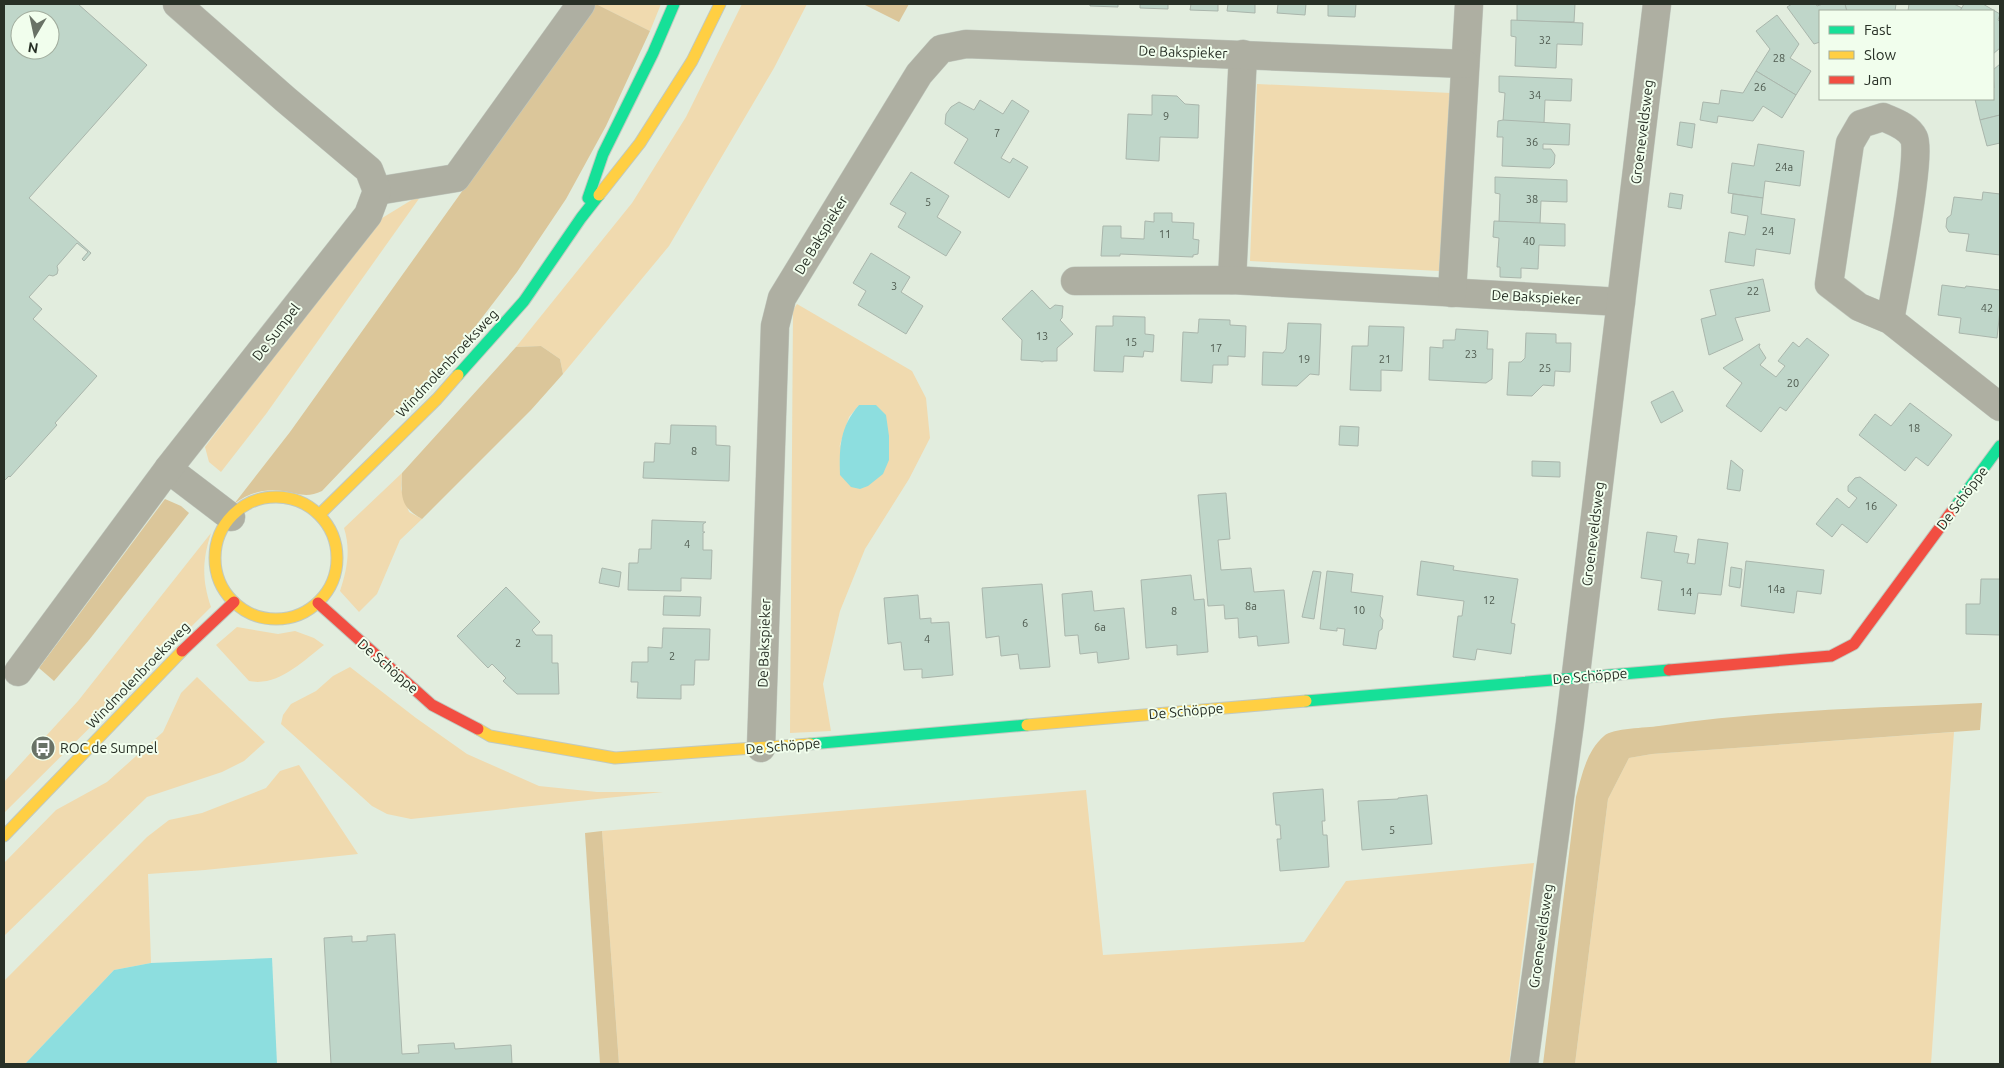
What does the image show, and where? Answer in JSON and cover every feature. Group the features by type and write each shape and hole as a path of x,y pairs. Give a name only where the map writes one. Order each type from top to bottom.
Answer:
{"street":[{"path":"177,4 369,170 377,191 456,178 580,4"},
{"name":"Windmolenbroeksweg","path":"580,218 603,154 653,52 674,4"},
{"name":"Windmolenbroeksweg","path":"320,514 437,399 518,308 580,218 640,143 692,61 720,4"},
{"path":"1452,293 1469,4"},
{"name":"Groeneveldsweg","path":"1524,1064 1575,678 1657,4"},
{"name":"De Bakspieker","path":"761,748 775,326 782,298 919,74 941,49 966,44 1465,64"},
{"name":"De Bakspieker","path":"1232,280 1243,54"},
{"path":"1890,320 1914,171 1915,139 1908,129 1883,117 1861,124 1850,143 1829,284 1859,307 1890,320 2000,407"},
{"name":"De Sumpel","path":"18,672 168,470 368,215 377,191"},
{"name":"De Bakspieker","path":"1076,281 1232,280 1621,302"},
{"name":"De Schöppe","path":"318,603 432,705 490,736 615,758 761,748 1831,656 1854,644 2000,446"},
{"path":"168,470 231,517"},
{"path":"268,497 296,500 320,514 334,535 338,555 332,584 318,603 299,615 277,619 254,615 234,602 220,580 215,561 219,536 231,517 245,505 268,497"},
{"name":"Windmolenbroeksweg","path":"4,836 187,645 234,602"}],"shaded area":[{"path":"596,4 661,4 650,31"},
{"path":"596,4 650,31 606,126 566,199 517,272 461,345 322,491 307,495 276,490 263,491 251,494 234,504 290,432"},
{"path":"742,4 807,4 774,68 669,246 563,374 560,359 541,346 516,347 632,203 686,117"},
{"path":"863,4 909,4 899,22"},
{"path":"1257,84 1451,93 1439,271 1250,261"},
{"path":"423,193 266,414 221,472 209,462 205,447 374,223"},
{"path":"797,304 912,371 926,398 930,438 909,479 865,549 840,611 823,684 831,731 790,733 793,310","holes":["859,405 839,448 849,417"]},
{"path":"541,346 560,359 563,374 531,410 422,519 415,515 409,510 403,500 402,473 516,347"},
{"path":"402,473 401,489 409,512 422,519 400,540 377,594 359,612 340,591 345,575 348,552 344,528"},
{"path":"165,499 181,506 189,513 89,640 54,681 39,668"},
{"path":"211,533 204,570 211,607 4,813 4,782 78,701"},
{"path":"237,627 278,634 295,631 314,638 324,645 299,665 280,676 260,682 249,681 216,645"},
{"path":"350,667 416,718 467,754 539,786 597,792 663,792 411,819 387,814 372,806 281,724 283,715 291,704 316,691 333,676"},
{"path":"197,677 265,742 244,761 222,772 147,797 4,936 4,863 56,810 107,782 163,732 181,693"},
{"path":"1982,703 1980,730 1652,754 1629,758 1608,799 1575,1064 1543,1064 1576,797 1589,757 1604,736 1615,731 1739,716 1820,710"},
{"path":"1954,732 1931,1064 1575,1064 1608,799 1629,758 1652,754"},
{"path":"299,765 358,854 148,874 151,963 114,970 25,1064 4,1064 4,981 147,837 169,820 202,813 266,788 280,771"},
{"path":"1086,790 1103,955 1304,942 1346,881 1534,863 1509,1064 619,1064 602,831"},
{"path":"602,831 619,1064 600,1064 585,833"}],"water":[{"path":"859,405 876,405 886,415 889,436 889,460 883,474 868,486 860,489 851,487 840,475 841,446 844,429"},
{"path":"272,958 277,1064 25,1064 114,970 151,963"}],"building":[{"path":"4,4 78,4 147,65 29,198 91,253 84,261 82,259 88,252 77,243 57,266 57,274 49,275 29,297 42,309 33,319 97,376 55,423 57,425 4,481"},
{"path":"1090,4 1118,4 1118,7 1090,6"},
{"path":"1140,4 1168,4 1168,9 1140,8"},
{"path":"1191,4 1218,4 1218,11 1190,10"},
{"path":"1228,4 1255,4 1255,13 1227,11"},
{"path":"1278,4 1306,4 1305,15 1277,13"},
{"path":"1328,4 1356,4 1355,17 1328,16"},
{"path":"1517,4 1575,4 1574,22 1517,21"},
{"path":"1792,4 1816,4 1817,6 1823,4 1845,4 1847,10 1819,10 1819,42 1814,44 1787,7"},
{"path":"1845,4 1896,4 1895,10 1847,10"},
{"path":"1909,4 1954,4 1962,8 1961,10 1908,10"},
{"path":"1964,4 1983,4 1993,10 1961,10"},
{"path":"1994,10 2000,14 1998,20 2000,22 2000,48 1994,53"},
{"path":"1777,15 1799,44 1790,58 1811,71 1796,95 1756,71 1770,49 1756,31"},
{"path":"1511,20 1583,23 1582,45 1557,44 1556,68 1515,66 1516,37 1511,36"},
{"path":"2000,64 2000,115 1980,120 1975,100 1994,100 1994,69"},
{"path":"1756,71 1796,95 1782,118 1763,106 1753,121 1718,116 1717,123 1700,120 1703,102 1719,104 1721,90 1743,93"},
{"path":"1499,76 1572,79 1571,101 1545,100 1544,123 1503,121 1505,93 1499,92"},
{"path":"1152,95 1177,96 1185,104 1199,105 1198,138 1160,137 1159,161 1126,159 1128,114 1152,115"},
{"path":"980,100 1003,114 1012,100 1029,111 1001,158 1010,163 1013,158 1028,167 1009,198 954,163 968,139 945,124 946,114 951,107 959,102 974,110"},
{"path":"2000,115 2000,143 1987,146 1980,120"},
{"path":"1498,121 1570,124 1569,145 1543,144 1543,149 1551,149 1555,155 1554,164 1550,168 1502,166 1503,137 1497,137"},
{"path":"1680,122 1695,124 1692,148 1677,145"},
{"path":"1758,144 1804,151 1800,186 1765,181 1763,198 1728,193 1732,163 1754,166"},
{"path":"911,172 949,196 937,217 961,232 946,256 898,227 906,213 890,204"},
{"path":"1495,177 1567,180 1567,202 1541,201 1540,224 1499,222 1500,194 1495,193"},
{"path":"1983,192 2000,194 2000,255 1966,251 1969,234 1949,232 1946,227 1947,218 1951,215 1954,197 1982,200"},
{"path":"1670,193 1683,195 1681,209 1668,207"},
{"path":"1733,194 1763,198 1761,214 1795,219 1790,254 1756,249 1754,266 1725,262 1729,232 1745,235 1748,216 1731,213"},
{"path":"1154,213 1172,213 1172,222 1194,223 1193,239 1199,240 1198,254 1193,255 1193,257 1120,254 1120,256 1101,256 1103,226 1121,226 1121,238 1144,239 1145,221 1154,222"},
{"path":"1494,221 1565,224 1565,246 1539,245 1538,269 1521,268 1521,278 1500,277 1500,267 1497,267 1499,238 1493,237"},
{"path":"871,253 910,277 901,292 923,306 906,334 858,305 866,291 853,283"},
{"path":"1763,279 1770,311 1735,318 1743,340 1709,355 1701,319 1716,315 1710,290"},
{"path":"1942,285 2000,290 1997,338 1959,333 1961,318 1938,315"},
{"path":"1032,290 1050,309 1055,305 1063,306 1062,318 1060,320 1073,334 1057,348 1057,361 1021,360 1022,340 1002,319"},
{"path":"1113,316 1145,317 1145,334 1154,335 1153,352 1144,351 1143,357 1124,356 1123,372 1094,371 1096,326 1113,326"},
{"path":"1199,319 1230,320 1230,325 1246,326 1245,357 1228,356 1228,365 1213,365 1212,383 1181,381 1183,332 1198,333"},
{"path":"1288,323 1321,324 1319,375 1310,374 1297,386 1262,385 1263,352 1283,353 1286,349"},
{"path":"1369,326 1404,327 1402,371 1381,370 1381,391 1350,390 1352,346 1368,346"},
{"path":"1456,329 1488,331 1487,349 1493,349 1492,379 1486,383 1429,380 1430,347 1443,348 1443,340 1455,340"},
{"path":"1526,333 1556,334 1556,343 1571,343 1570,372 1555,371 1554,386 1543,385 1532,396 1507,395 1509,362 1521,362 1525,358"},
{"path":"1807,338 1829,355 1786,411 1780,407 1761,432 1726,406 1742,383 1723,368 1760,344 1759,347 1766,358 1760,365 1776,377 1785,366 1778,361 1793,342 1799,347"},
{"path":"1673,391 1683,411 1661,423 1651,402"},
{"path":"1910,403 1952,435 1928,466 1916,457 1905,471 1859,435 1875,414 1891,426"},
{"path":"671,425 716,426 716,445 730,446 729,481 643,478 644,462 654,462 655,443 670,444"},
{"path":"1340,426 1359,427 1358,446 1339,445"},
{"path":"1731,460 1743,470 1740,491 1727,489"},
{"path":"1532,461 1560,462 1560,477 1532,476"},
{"path":"1860,477 1897,505 1867,543 1842,524 1832,537 1816,524 1837,498 1849,508 1857,498 1848,491 1848,486 1855,478"},
{"path":"1226,493 1230,539 1218,540 1221,570 1251,568 1254,592 1284,590 1289,643 1258,646 1257,636 1239,638 1238,618 1225,619 1224,605 1208,606 1198,495"},
{"path":"652,520 706,522 703,524 703,532 705,532 703,533 703,550 712,550 711,579 681,578 681,591 628,590 629,563 638,563 639,549 651,549"},
{"path":"1647,532 1677,536 1674,552 1689,554 1687,563 1695,564 1698,539 1728,543 1721,595 1698,593 1695,614 1658,610 1662,581 1641,578"},
{"path":"1421,561 1454,566 1453,570 1518,579 1511,623 1515,624 1511,654 1477,649 1475,660 1453,657 1458,616 1462,616 1464,601 1417,595"},
{"path":"1746,561 1824,570 1821,594 1797,591 1794,613 1741,606"},
{"path":"1731,567 1742,569 1740,588 1729,586"},
{"path":"602,568 621,572 619,587 599,583"},
{"path":"1313,571 1321,572 1314,619 1302,617"},
{"path":"1327,571 1353,574 1351,592 1383,596 1380,616 1383,620 1382,629 1379,631 1376,649 1343,645 1345,629 1337,628 1337,631 1320,629"},
{"path":"1191,575 1194,600 1204,599 1208,652 1177,655 1177,645 1146,648 1141,580"},
{"path":"1981,579 2000,579 2000,635 1966,634 1966,604 1980,604"},
{"path":"1042,584 1050,667 1020,669 1018,654 1001,656 999,636 986,638 982,588"},
{"path":"506,587 540,622 532,630 536,635 552,635 552,663 558,663 559,694 517,694 503,681 506,678 492,664 488,668 457,636"},
{"path":"1092,591 1094,611 1124,608 1129,659 1098,663 1097,652 1080,654 1078,635 1065,636 1062,594"},
{"path":"918,595 920,619 931,618 931,623 949,622 953,675 922,678 922,669 904,670 901,642 888,644 884,598"},
{"path":"664,596 701,597 700,616 663,615"},
{"path":"663,628 710,629 709,660 695,660 694,685 681,685 681,699 637,698 638,682 631,682 632,662 648,662 648,647 662,648"},
{"path":"1323,789 1325,821 1322,821 1323,835 1327,835 1329,867 1280,871 1277,839 1281,839 1280,825 1276,825 1273,793"},
{"path":"1427,795 1432,844 1362,850 1358,801"},
{"path":"395,934 402,1054 419,1053 418,1045 454,1043 455,1049 511,1045 512,1064 331,1064 324,938 352,936 352,942 367,941 367,936"}],"traffic: fast":[{"path":"588,198 603,154 653,53 674,4"},
{"path":"458,375 524,301 599,195"},
{"path":"1955,507 2000,446"},
{"path":"1306,701 1669,670"},
{"path":"810,744 1027,725"}],"traffic: slow":[{"path":"599,195 640,143 692,61 720,4"},
{"path":"320,514 437,399 458,375"},
{"path":"276,497 299,502 319,515 332,535 337,558 332,581 319,601 299,614 276,619 253,614 233,601 220,581 215,558 220,535 233,515 253,502 276,497"},
{"path":"4,836 182,651"},
{"path":"1027,725 1306,701"},
{"path":"478,729 490,736 615,758 810,744"}],"traffic: jam":[{"path":"1669,670 1831,656 1854,644 1955,507"},
{"path":"182,651 234,602"},
{"path":"318,603 432,705 478,729"}],"place":[{"name":"ROC de Sumpel","path":"43,748"}]}
